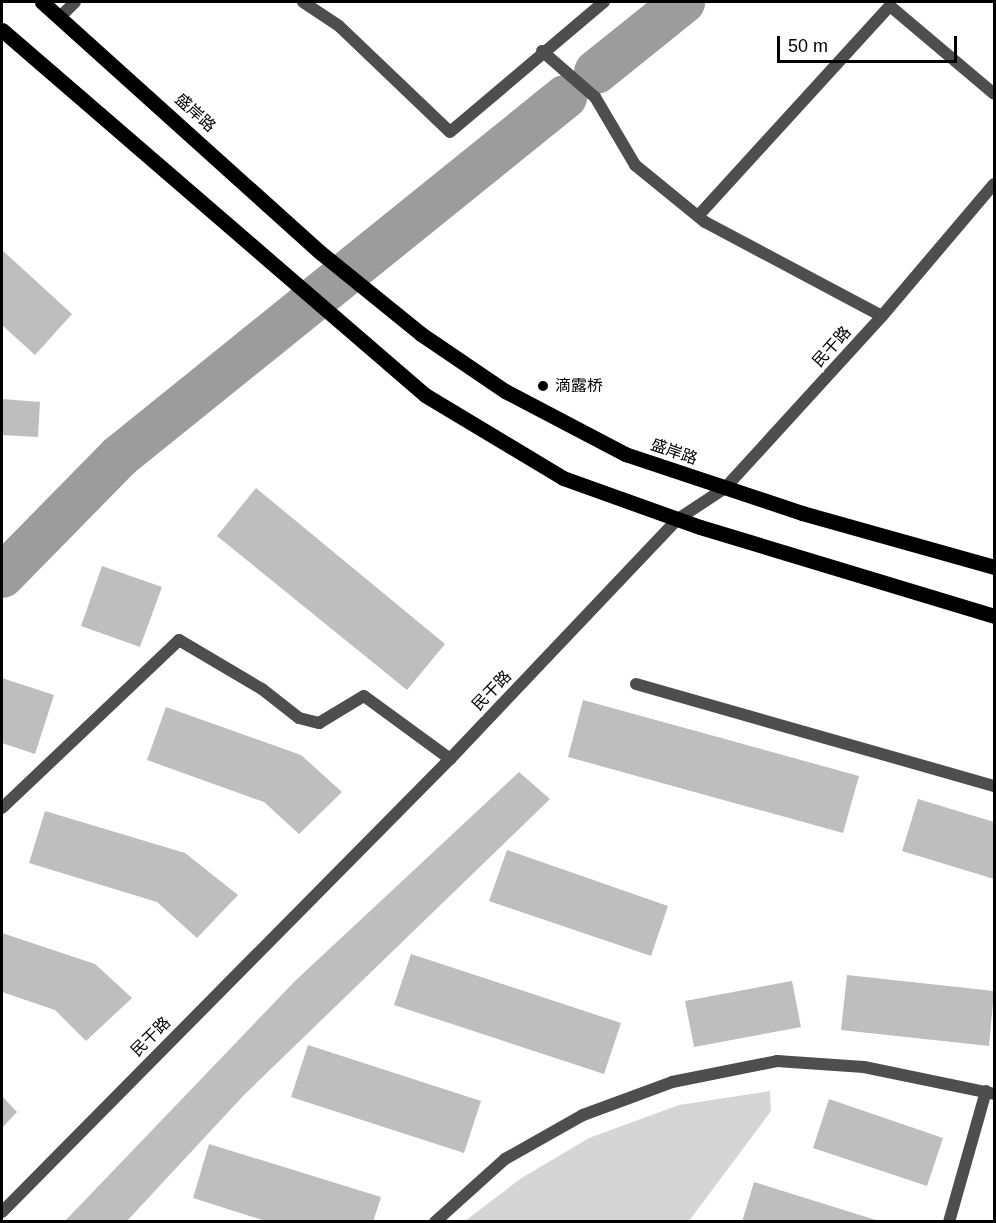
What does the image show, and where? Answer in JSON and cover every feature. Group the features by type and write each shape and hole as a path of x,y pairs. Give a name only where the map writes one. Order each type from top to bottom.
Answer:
{"main road":[{"name":"盛岸路","path":"42,2 321,253 421,334 505,391 625,454 725,488 994,567"},
{"path":"2,30 289,282 425,395 564,478 678,519 994,616"}],"street":[{"path":"60,17 75,2"},
{"path":"303,2 339,26 450,132 542,51 604,2"},
{"path":"698,216 890,6 994,94"},
{"path":"542,51 595,98 635,165 698,216 882,316"},
{"name":"民干路","path":"2,1212 450,759 678,519 725,488 882,316 994,184"},
{"path":"2,808 179,640 262,689 299,718 319,723 364,696 450,759"},
{"path":"636,684 994,786"},
{"path":"435,1221 505,1160 583,1115 672,1082 777,1061 864,1067 990,1093 949,1221"}],"shaded area":[{"path":"770,1091 771,1111 689,1221 465,1221 520,1179 589,1138 679,1105"}],"building":[{"path":"2,250 72,314 35,355 2,325"},
{"path":"2,399 40,402 38,437 2,435"},
{"path":"256,488 445,644 407,690 217,536"},
{"path":"102,566 162,587 140,647 81,626"},
{"path":"2,678 54,695 35,754 2,743"},
{"path":"583,700 859,776 843,833 568,757"},
{"path":"166,707 301,755 342,792 299,834 264,802 147,760"},
{"path":"519,772 550,799 244,1095 126,1222 64,1222 295,981"},
{"path":"918,799 994,822 994,879 902,851"},
{"path":"45,811 185,853 238,895 197,938 157,902 29,863"},
{"path":"507,850 668,906 651,956 489,901"},
{"path":"2,933 95,964 132,998 86,1041 55,1010 2,992"},
{"path":"411,954 621,1023 604,1074 394,1005"},
{"path":"847,975 994,991 989,1046 841,1030"},
{"path":"792,981 801,1027 694,1047 685,1001"},
{"path":"308,1045 481,1101 464,1153 291,1097"},
{"path":"2,1096 17,1112 2,1128"},
{"path":"829,1099 943,1138 927,1186 813,1148"},
{"path":"209,1144 381,1197 373,1222 269,1222 193,1198"},
{"path":"754,1182 879,1221 879,1222 742,1222"}],"waterway":[{"path":"596,72 683,2"},
{"path":"2,576 120,456 565,97"}],"place":[{"name":"滴露桥","path":"543,386"}]}
